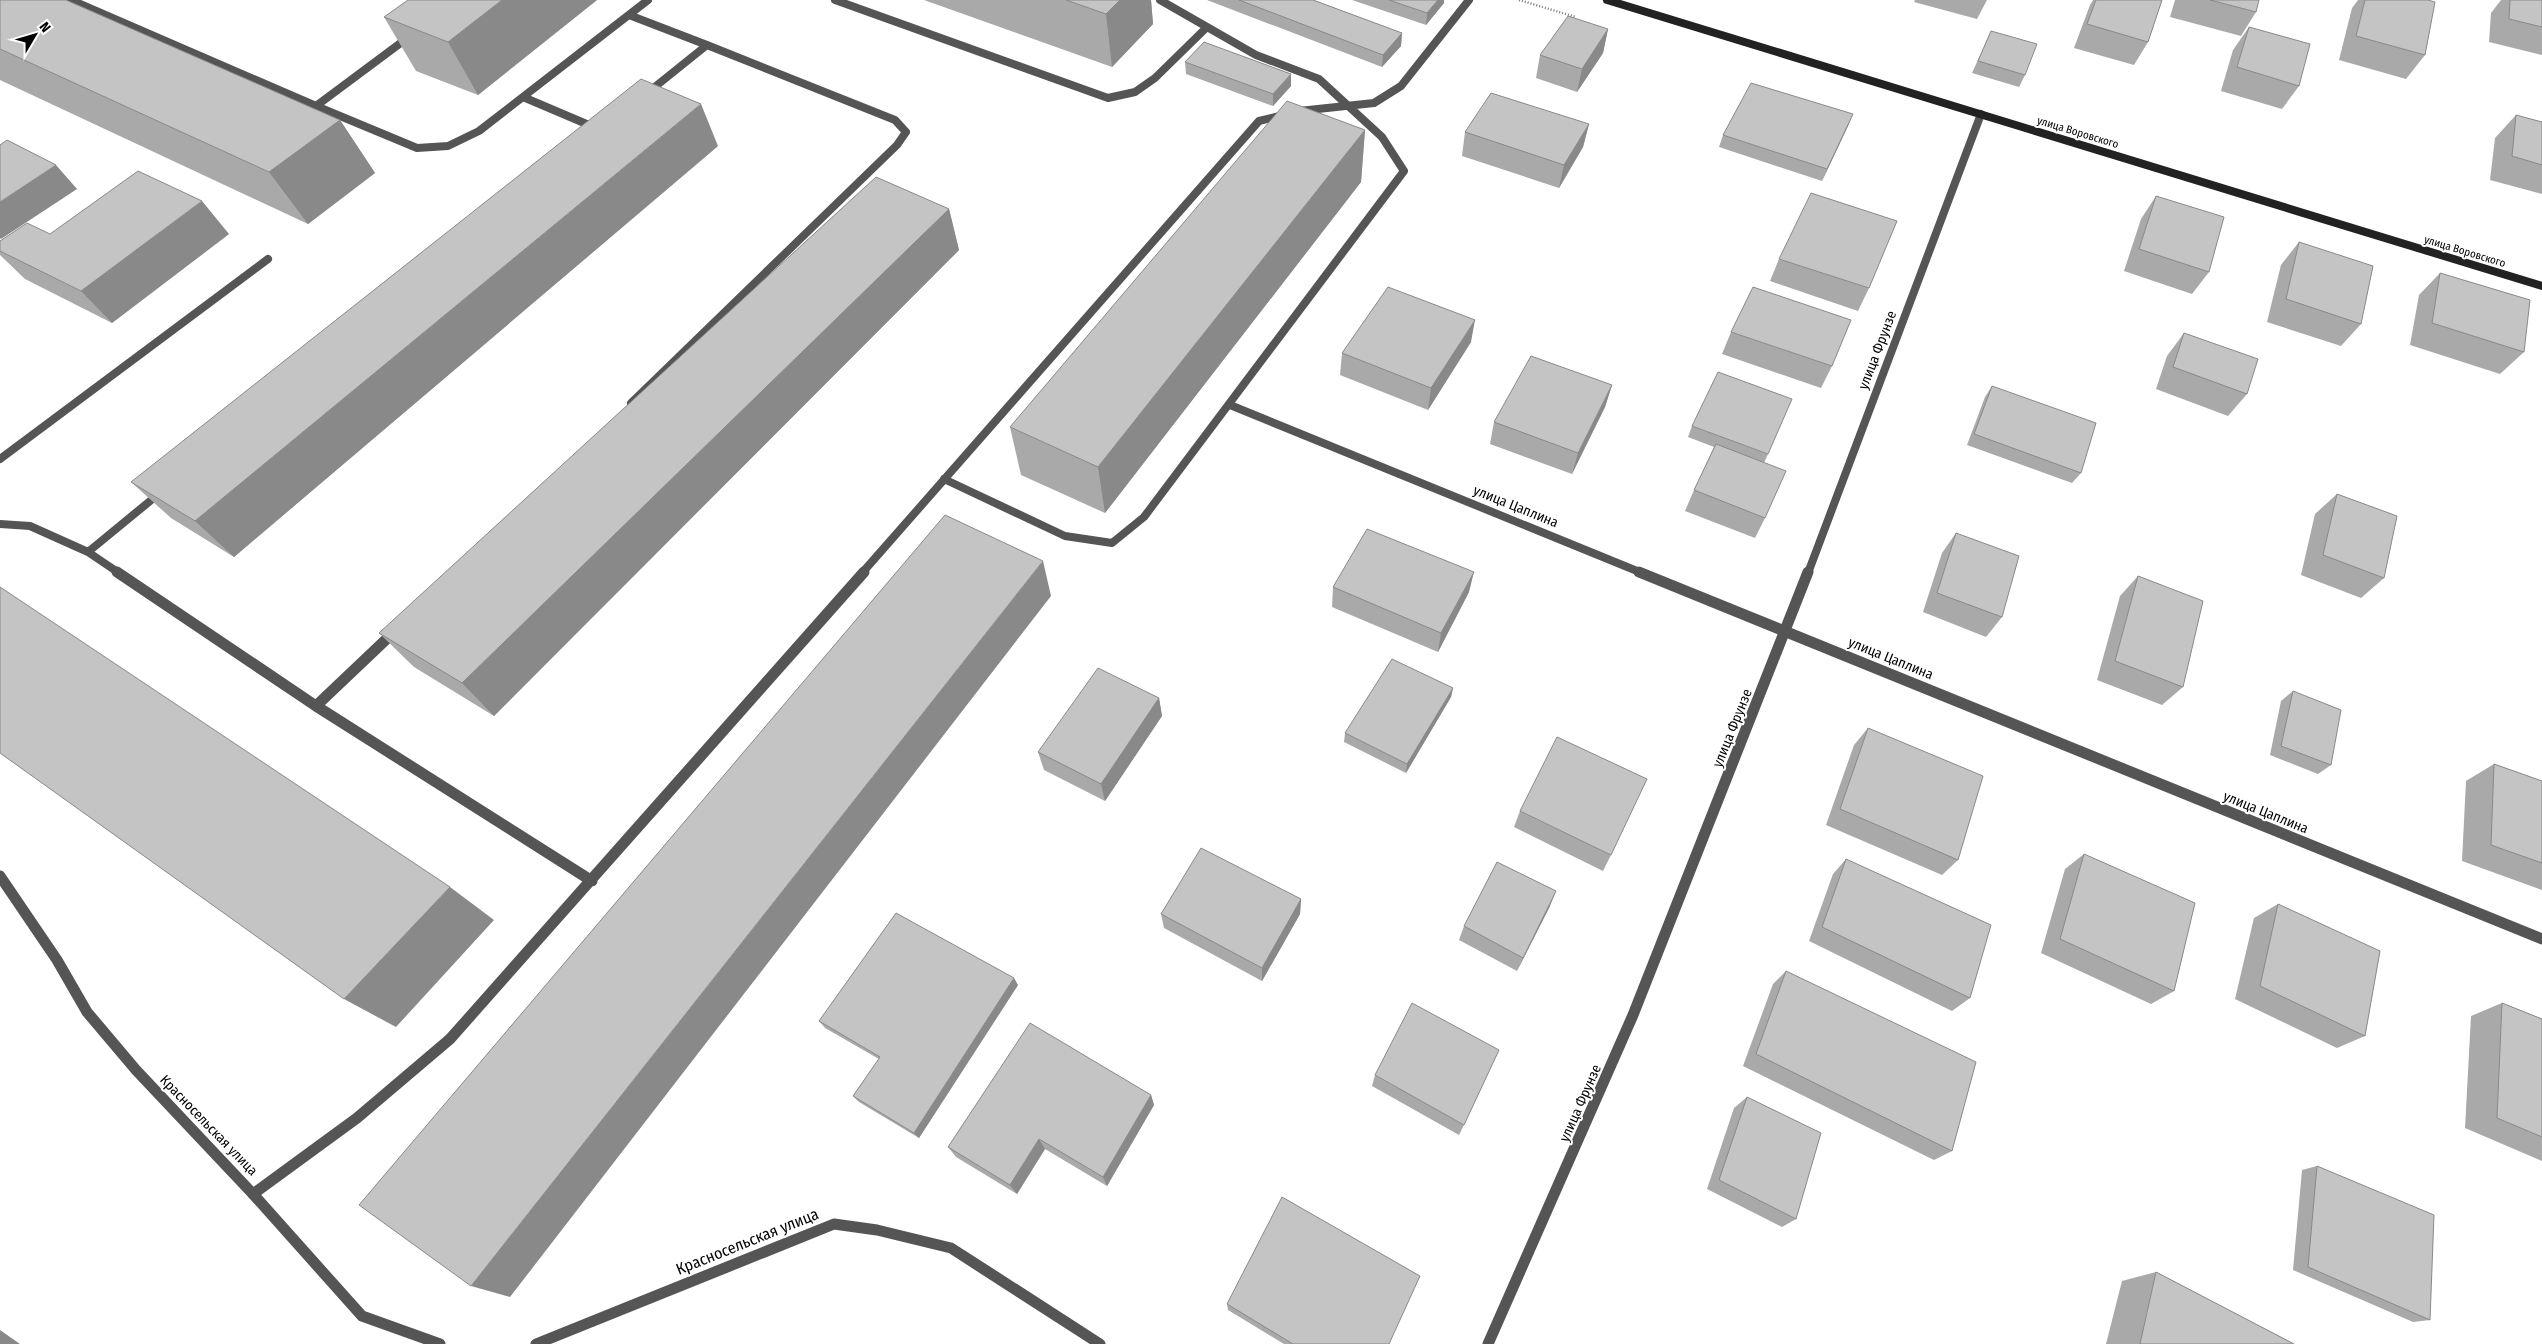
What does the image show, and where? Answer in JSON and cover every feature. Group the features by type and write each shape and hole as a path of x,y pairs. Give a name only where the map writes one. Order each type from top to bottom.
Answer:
{"main road":[{"name":"улица Воровского","path":"1607,0 2542,286"}],"street":[{"path":"72,0 418,148 448,146 479,131 648,0"},
{"path":"835,0 1108,98 1135,92 1155,78 1206,28"},
{"path":"944,479 1065,536 1112,543 1144,517 1404,171 1382,137 1346,107 1319,79 1256,55 1160,0"},
{"path":"254,1194 357,1118 450,1039 592,881 1259,121 1299,111 1346,107 1374,102 1401,86 1469,0"},
{"path":"625,408 890,152 906,132 895,120 629,15"},
{"path":"316,106 418,30"},
{"path":"639,100 707,45"},
{"path":"524,97 601,130"},
{"name":"улица Фрунзе","path":"1488,1344 1633,1015 1786,630 1981,114"},
{"path":"594,136 608,124"},
{"path":"0,459 268,259"},
{"name":"улица Цаплина","path":"1230,404 2542,940"},
{"path":"88,552 171,483"},
{"path":"0,524 30,526 88,552 316,706 592,881"},
{"path":"316,706 402,623"},
{"name":"Красносельская улица","path":"0,876 47,945 87,1012 136,1070 254,1194 362,1316 440,1344"},
{"name":"Красносельская улица","path":"536,1344 834,1224 877,1230 951,1248 1100,1344"}],"building":[{"path":"0,0 66,0 340,120 269,172 0,49"},
{"path":"408,0 502,0 448,42 384,17"},
{"path":"1066,0 1120,0 1106,14"},
{"path":"1239,0 1313,0 1402,33 1383,55"},
{"path":"1389,0 1438,0 1427,13"},
{"path":"2096,0 2162,0 2148,42 2087,24"},
{"path":"2210,0 2259,0 2256,12"},
{"path":"2365,0 2428,0 2435,2 2425,55 2356,36"},
{"path":"2510,0 2542,0 2542,27 2509,19"},
{"path":"1568,16 1608,29 1582,69 1540,55"},
{"path":"2249,27 2310,44 2299,86 2237,67"},
{"path":"1991,31 2037,44 2025,75 1978,61"},
{"path":"1204,42 1291,74 1273,94 1185,62"},
{"path":"641,79 701,104 195,521 131,482"},
{"path":"1751,83 1853,114 1827,169 1723,135"},
{"path":"1491,93 1589,124 1564,165 1465,132"},
{"path":"1287,101 1365,130 1098,467 1010,427"},
{"path":"2516,115 2542,122 2542,165 2512,156"},
{"path":"7,140 56,165 0,202 0,145"},
{"path":"138,171 202,201 81,291 0,251 0,241 27,223 50,234"},
{"path":"876,177 949,209 462,683 379,633"},
{"path":"1811,193 1897,221 1869,288 1779,259"},
{"path":"2156,196 2224,217 2209,272 2139,249"},
{"path":"2299,242 2373,266 2361,324 2286,299"},
{"path":"2440,273 2530,300 2524,352 2432,323"},
{"path":"1388,287 1475,320 1431,388 1342,353"},
{"path":"1753,287 1851,320 1832,366 1731,332"},
{"path":"2184,333 2258,359 2247,394 2173,367"},
{"path":"1531,356 1612,385 1578,453 1494,422"},
{"path":"1718,372 1792,399 1768,454 1692,426"},
{"path":"1992,386 2096,423 2081,473 1974,434"},
{"path":"1716,444 1786,471 1765,518 1694,490"},
{"path":"2337,494 2397,516 2384,578 2323,555"},
{"path":"945,515 1043,561 471,1286 359,1205"},
{"path":"1367,529 1474,572 1441,633 1333,587"},
{"path":"1956,533 2019,556 2002,617 1937,593"},
{"path":"2138,576 2203,601 2183,687 2115,661"},
{"path":"0,587 450,887 344,999 0,753"},
{"path":"1392,659 1453,688 1407,764 1345,733"},
{"path":"1098,668 1159,698 1101,784 1038,752"},
{"path":"2293,691 2341,710 2331,765 2281,746"},
{"path":"1868,728 1983,776 1958,860 1840,809"},
{"path":"1557,737 1647,779 1611,855 1520,811"},
{"path":"2494,764 2542,781 2542,863 2491,845"},
{"path":"1201,848 1301,899 1262,968 1161,914"},
{"path":"2084,854 2195,903 2174,991 2060,939"},
{"path":"1846,859 1991,925 1970,998 1822,927"},
{"path":"1497,862 1556,891 1523,958 1464,926"},
{"path":"2278,904 2380,951 2365,1036 2260,986"},
{"path":"896,913 1014,978 914,1133 853,1096 880,1057 819,1021"},
{"path":"1786,971 1976,1062 1952,1151 1756,1054"},
{"path":"1412,1003 1499,1050 1464,1125 1375,1075"},
{"path":"2502,1003 2542,1019 2542,1137 2497,1118"},
{"path":"1030,1023 1151,1095 1103,1177 1039,1139 1010,1185 948,1147"},
{"path":"1747,1097 1821,1133 1796,1219 1719,1180"},
{"path":"2317,1166 2434,1215 2430,1320 2308,1267"},
{"path":"1282,1197 1420,1276 1389,1344 1293,1344 1227,1304"},
{"path":"2156,1272 2294,1344 2140,1344"}]}
